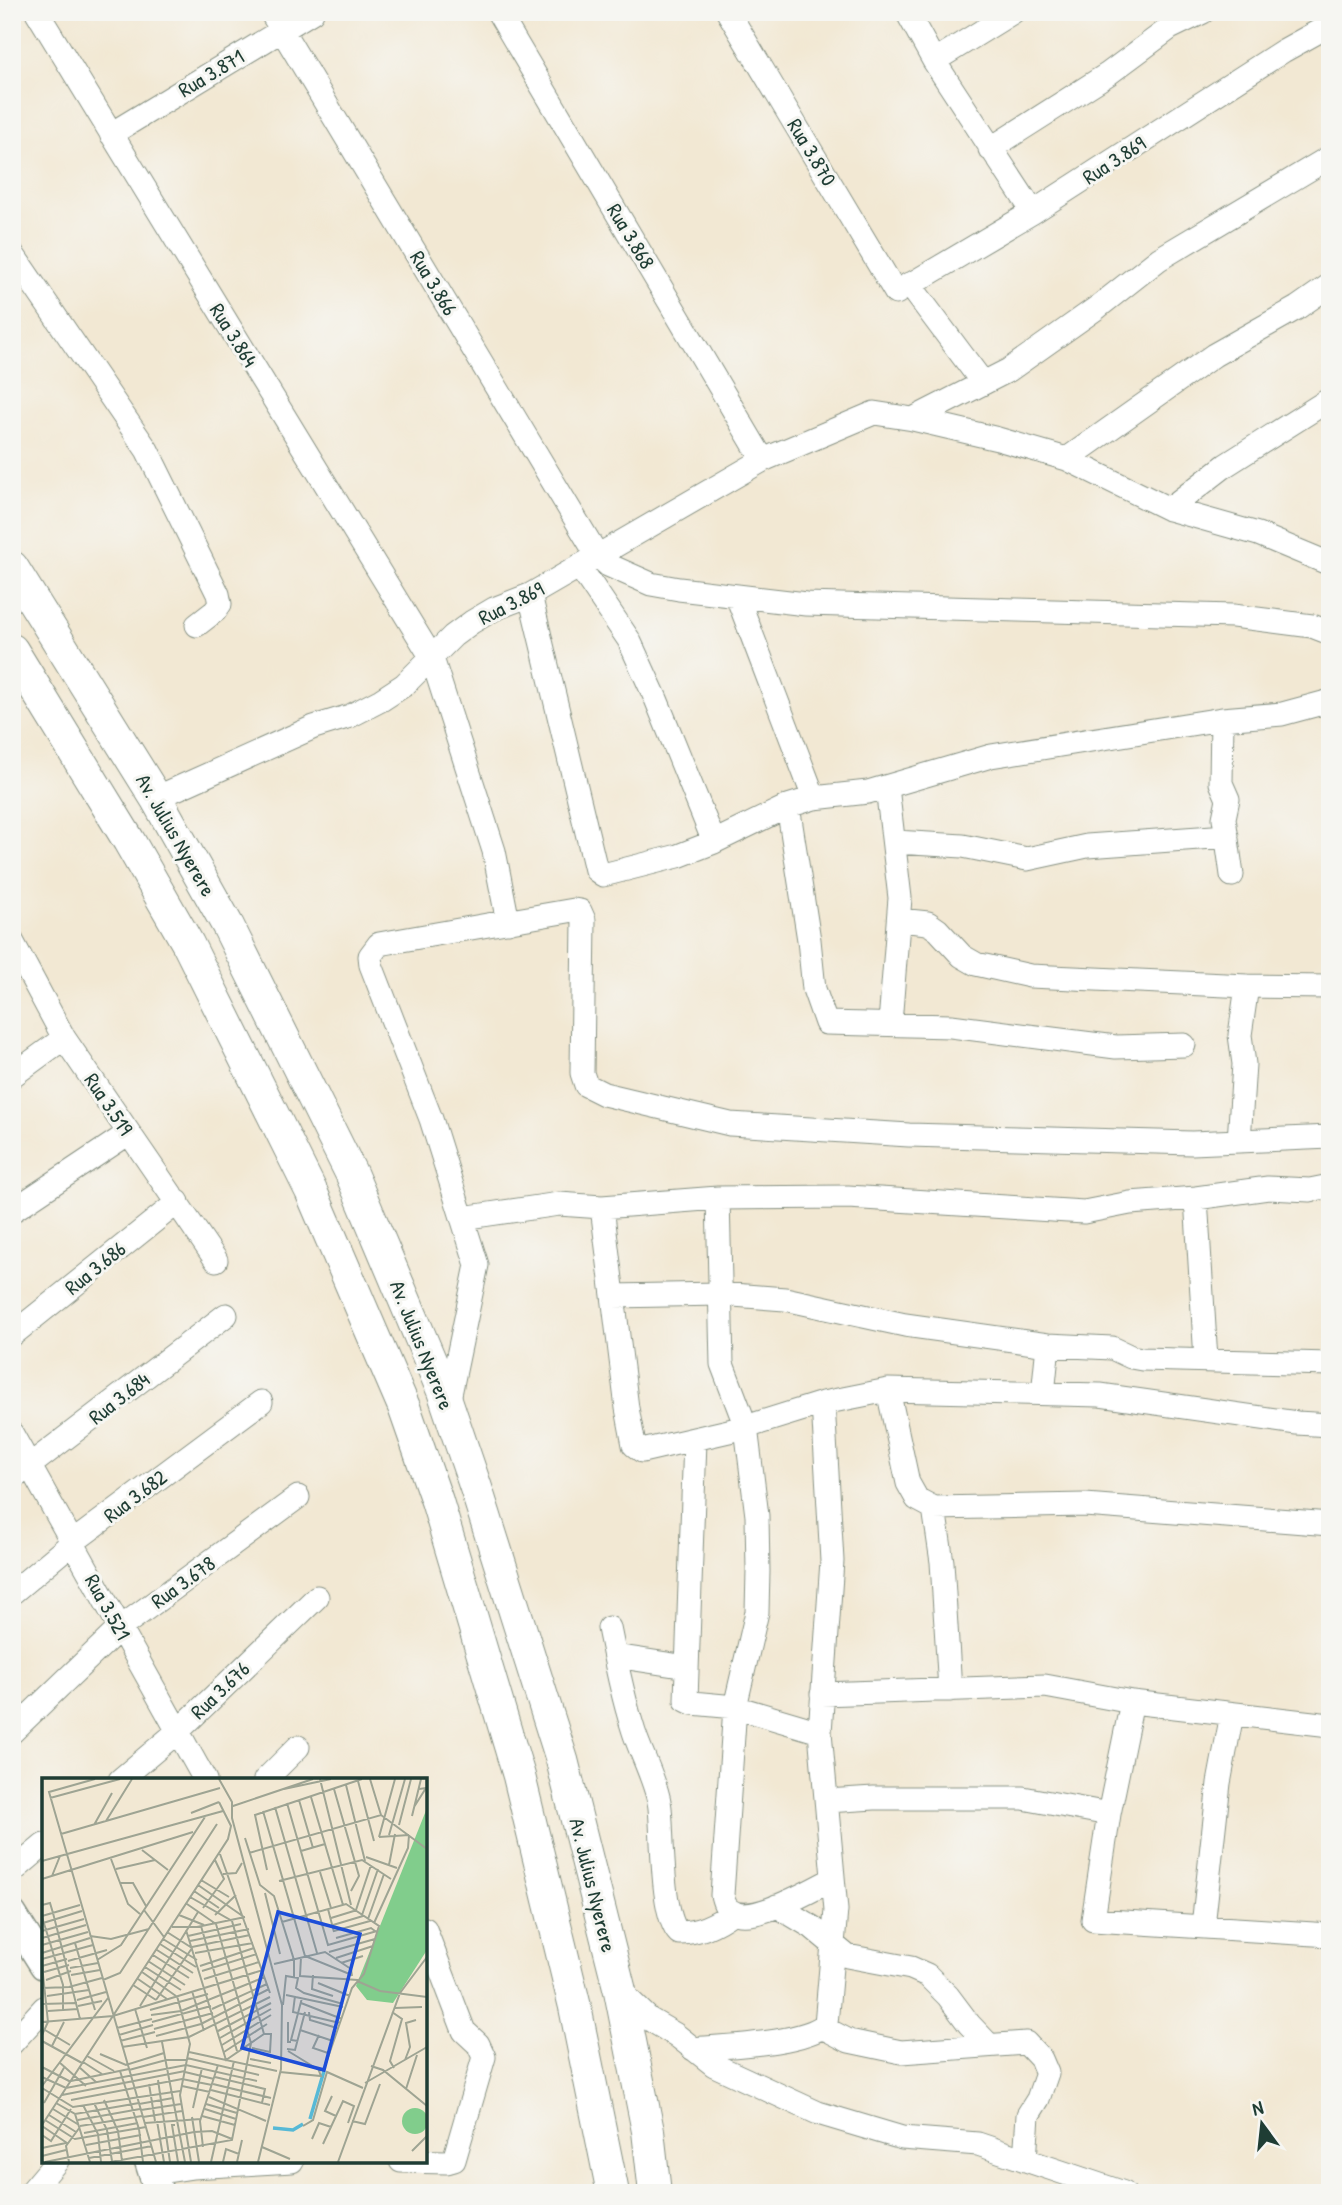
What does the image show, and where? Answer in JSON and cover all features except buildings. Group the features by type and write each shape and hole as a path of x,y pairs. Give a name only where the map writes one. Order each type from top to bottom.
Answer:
{"main road":[{"name":"Av. Julius Nyerere","path":"12,567 156,798 228,926 351,1172 443,1391 562,1760 620,1991 648,2131 655,2193"},
{"name":"Av. Julius Nyerere","path":"12,650 129,841 188,944 310,1191 404,1407 437,1502 519,1776 575,2007 613,2193"}],"street":[{"name":"Rua 3.864","path":"37,12 432,658 494,851 508,922"},
{"name":"Rua 3.871","path":"111,134 277,21 312,12"},
{"name":"Rua 3.868","path":"498,12 763,460"},
{"name":"Rua 3.870","path":"728,12 902,288 983,383"},
{"path":"907,12 933,61 1033,212"},
{"path":"933,61 1013,12"},
{"path":"990,149 1108,74 1170,29 1203,12"},
{"name":"Rua 3.866","path":"277,21 588,560 656,699 714,842"},
{"name":"Rua 3.869","path":"902,288 1033,212 1283,51 1330,25"},
{"path":"913,419 1020,362 1160,259 1330,157"},
{"path":"12,253 147,450 159,474 218,594 220,604 197,625"},
{"path":"1067,459 1214,355 1297,308 1330,285"},
{"path":"1169,509 1226,465 1330,399"},
{"name":"Rua 3.869","path":"156,798 314,727 360,711 404,685 453,636 472,622 494,609 530,595 763,460 874,413 913,419"},
{"path":"913,419 1067,459 1169,509 1258,534 1330,564"},
{"path":"588,560 608,565 651,584 806,604 1233,616 1312,626 1330,633"},
{"path":"530,595 599,874 607,875 678,856 714,842 788,806 814,798 868,792 991,756 1222,719 1282,714 1330,701"},
{"path":"737,596 814,798"},
{"path":"1222,719 1220,779 1228,799 1224,818 1232,875"},
{"path":"887,787 900,898 890,1023"},
{"path":"788,806 814,989 826,1023 951,1026 1116,1047 1184,1045"},
{"path":"895,842 963,845 1027,859 1087,846 1227,836"},
{"path":"447,1407 477,1265 431,1119 371,965 370,956 379,944 574,910 580,912 583,915 582,1073 586,1085 604,1094 730,1124 909,1135 1192,1143 1330,1137"},
{"path":"899,920 928,923 962,956 976,964 1030,976 1330,988"},
{"name":"Rua 3.519","path":"12,941 64,1038 216,1260"},
{"path":"1239,1140 1244,1064 1240,1034 1247,986"},
{"path":"12,1076 64,1038"},
{"path":"12,1211 129,1133"},
{"path":"462,1217 559,1204 602,1206 718,1198 848,1197 1084,1212 1130,1203 1196,1198 1268,1188 1310,1190 1330,1186"},
{"path":"718,1198 722,1364 746,1427 757,1516 757,1612 735,1707 722,1895 726,1907 746,1915 777,1906 833,1879"},
{"path":"1196,1198 1206,1360"},
{"name":"Rua 3.686","path":"12,1335 178,1202"},
{"path":"602,1206 627,1408 634,1445 642,1451 888,1390 1100,1395 1297,1423 1330,1425"},
{"path":"613,1296 720,1294 785,1299 905,1325 1048,1345 1112,1348 1142,1359 1330,1364"},
{"name":"Rua 3.684","path":"21,1473 226,1315"},
{"path":"1043,1394 1048,1345"},
{"path":"888,1390 908,1482 917,1499 934,1508 1085,1504 1330,1524"},
{"name":"Rua 3.682","path":"12,1593 73,1542 261,1402"},
{"path":"693,2049 793,2038 826,2024 836,1910 820,1732 832,1561 823,1404"},
{"name":"Rua 3.521","path":"12,1434 21,1473 73,1542 204,1778"},
{"path":"695,1440 686,1700 735,1707 820,1732"},
{"name":"Rua 3.678","path":"12,1732 120,1628 298,1497"},
{"path":"934,1508 942,1562 950,1690"},
{"name":"Rua 3.676","path":"122,1778 177,1732 317,1597"},
{"path":"608,1628 634,1733 660,1806 660,1835 669,1911 676,1930 679,1933 689,1933 718,1924 733,1912"},
{"path":"615,1656 687,1667"},
{"path":"822,1694 1045,1686 1132,1702 1330,1725"},
{"path":"1132,1702 1109,1814 1093,1920 1330,1935"},
{"path":"1203,1926 1219,1783 1232,1714"},
{"path":"267,1778 298,1747"},
{"path":"827,1801 874,1798 1023,1798 1109,1814"},
{"path":"12,1872 42,1847"},
{"path":"777,1906 812,1927 854,1959 911,1968 927,1975 989,2045"},
{"path":"12,1914 42,1962"},
{"path":"427,1934 464,2031 478,2044 484,2057 454,2160 427,2162"},
{"path":"620,1991 649,2019 676,2035 714,2065 818,2113 902,2138 978,2144 1124,2193"},
{"path":"12,2043 42,2010"},
{"path":"822,2027 849,2041 901,2052 1026,2043 1041,2059 1047,2073 1046,2081 1028,2115 1026,2160"},
{"path":"30,2193 55,2163"},
{"path":"154,2176 192,2167 259,2163"}]}
